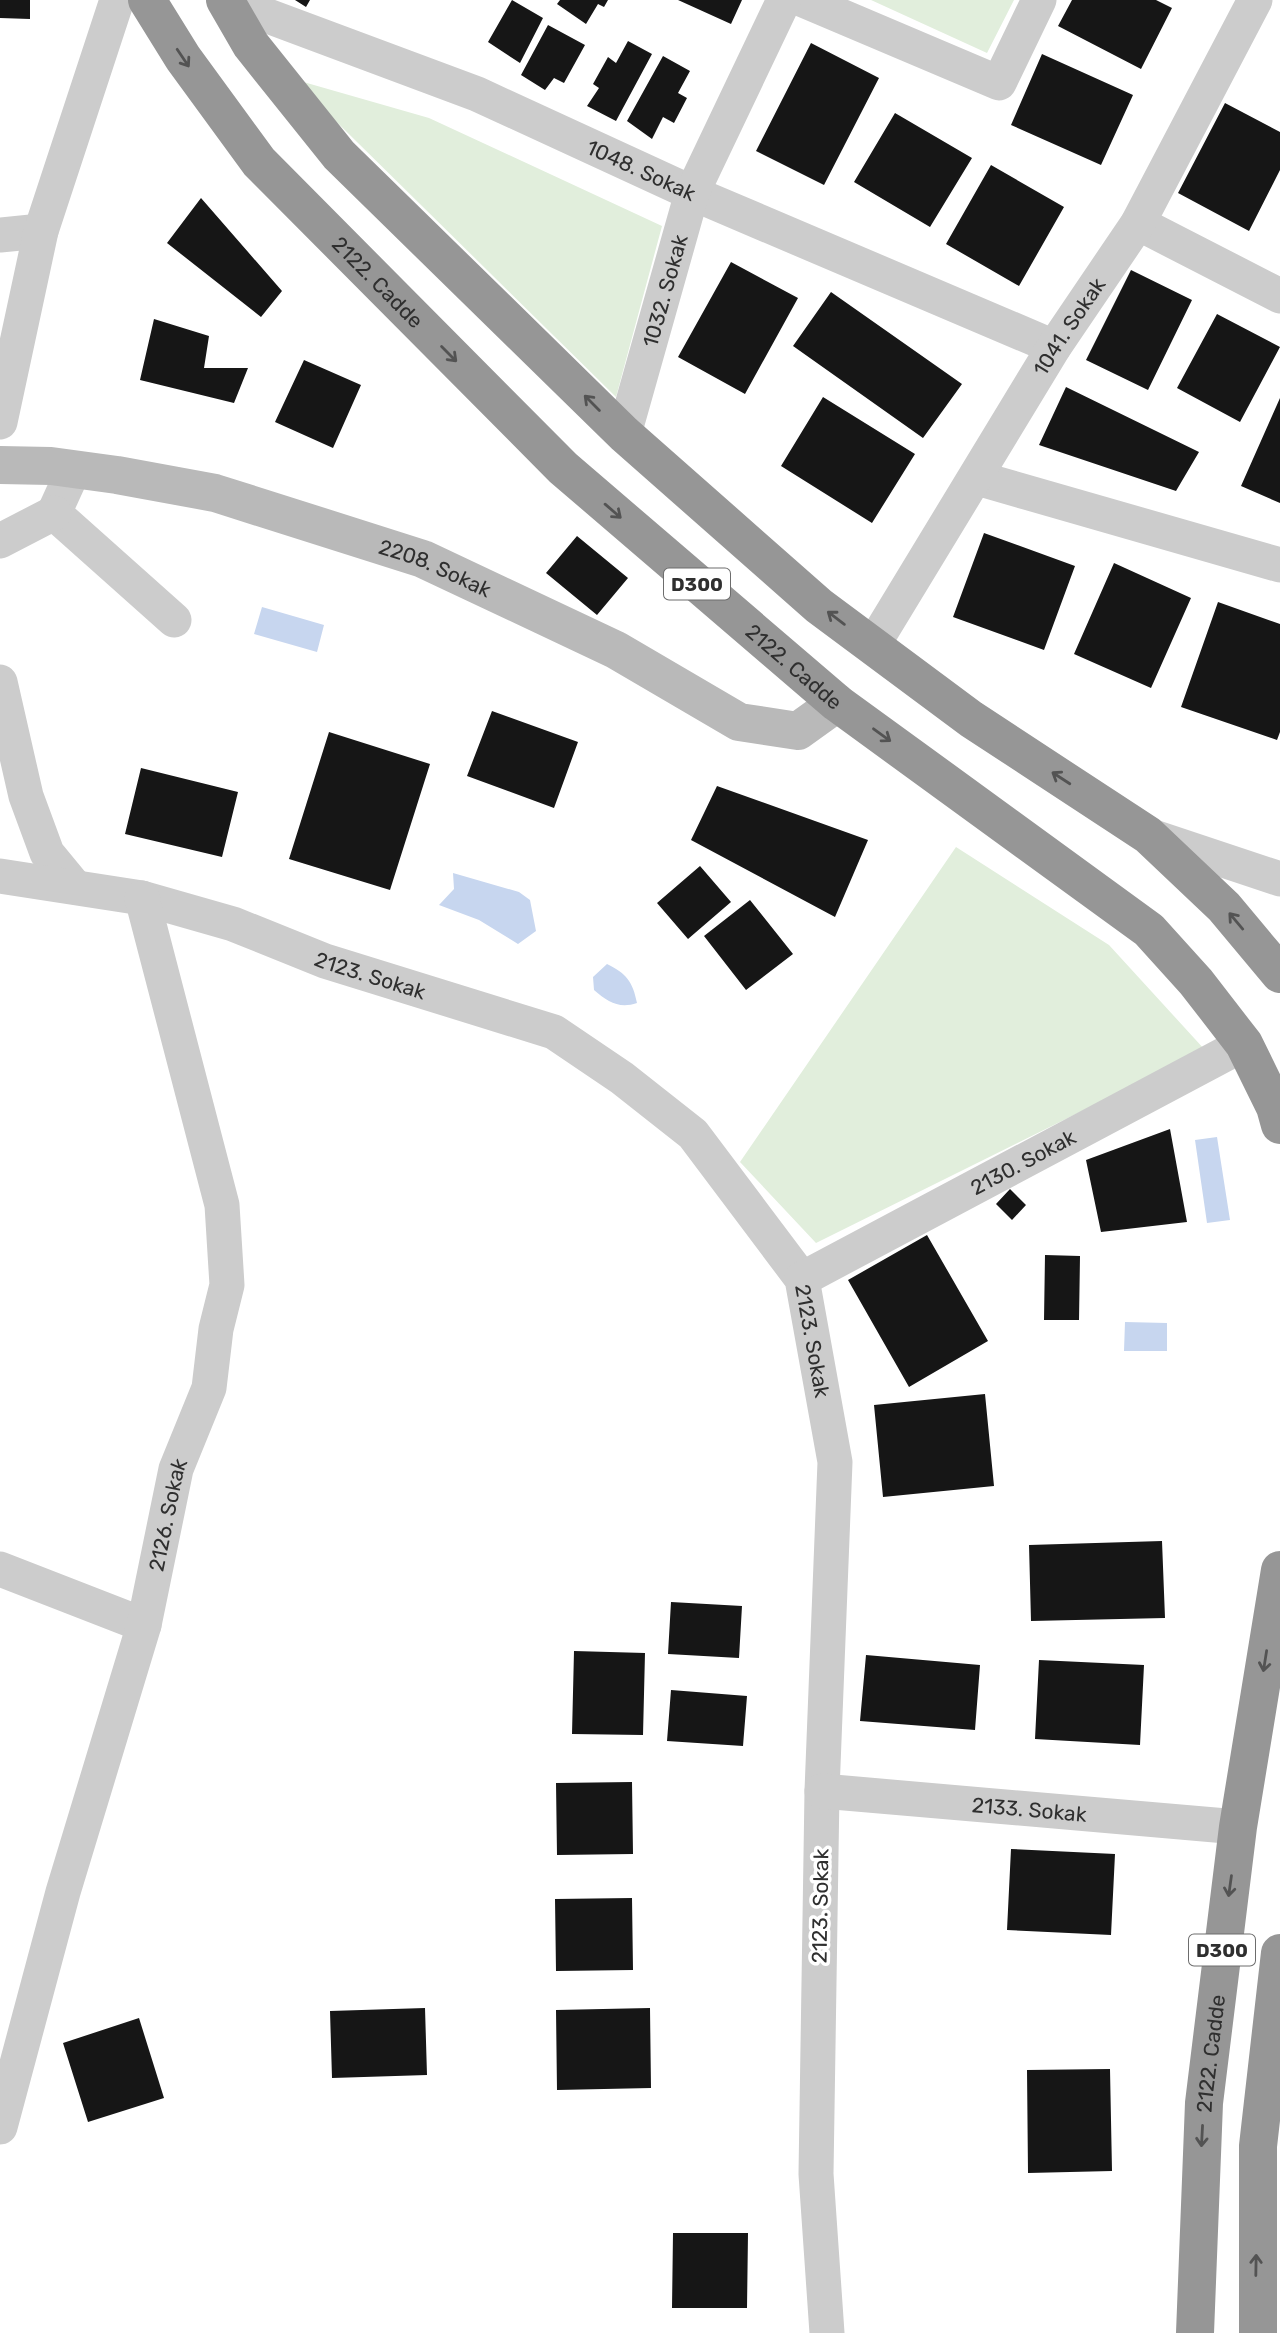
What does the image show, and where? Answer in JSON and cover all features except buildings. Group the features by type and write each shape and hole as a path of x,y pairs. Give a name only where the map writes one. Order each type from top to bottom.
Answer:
{"highway":[{"name":"2122. Cadde","path":"147,0 183,58 259,162 562,468 837,703 1149,930 1196,982 1244,1044 1275,1107 1280,1125"},
{"name":"D300","path":"225,0 251,45 339,155 624,434 756,552 873,645 971,719 1149,835 1224,907 1280,974"},
{"name":"2122. Cadde","path":"1195,2333 1204,2103 1238,1827 1280,1570"},
{"path":"1238,1827 1257,1786 1280,1703"},
{"name":"D300","path":"1264,2316 1258,2146 1280,1953"}],"street":[{"path":"0,422 41,231 117,0"},
{"name":"1048. Sokak","path":"225,0 477,94 692,193 1054,347"},
{"name":"1032. Sokak","path":"624,434 692,193 784,0"},
{"path":"803,0 999,83 1039,0"},
{"name":"1041. Sokak","path":"873,645 977,478 1054,347 1138,223 1255,0"},
{"path":"1274,0 1280,4"},
{"path":"1138,223 1280,296"},
{"path":"0,235 41,231"},
{"name":"2208. Sokak","path":"0,465 74,470 215,493 423,559 616,650 739,722 798,731 837,703"},
{"path":"0,541 54,513 74,470"},
{"path":"977,478 1280,565"},
{"path":"54,513 174,620"},
{"path":"0,682 26,796 47,853 75,887"},
{"path":"1149,835 1280,879"},
{"name":"2123. Sokak","path":"0,876 142,898 233,924 325,961 554,1032 621,1078 693,1134 802,1279 835,1462 822,1791 816,2174 827,2333"},
{"name":"2126. Sokak","path":"0,2127 63,1892 144,1625 176,1469 209,1388 216,1329 227,1285 222,1205 142,898"},
{"name":"2130. Sokak","path":"802,1279 1244,1044"},
{"path":"0,1569 144,1625"},
{"name":"2133. Sokak","path":"822,1791 1238,1827"}],"green space":[{"path":"871,0 1014,0 987,53"},
{"path":"293,79 429,118 662,226 616,397"},
{"path":"956,847 1109,945 1205,1050 816,1243 740,1162"}],"water":[{"path":"262,607 324,625 317,652 254,634"},
{"path":"453,873 519,892 530,900 536,931 518,944 479,920 439,905 454,889"},
{"path":"607,964 628,979 637,1003 614,1003 594,990 593,977"},
{"path":"1217,1137 1230,1220 1207,1223 1195,1140"},
{"path":"1125,1322 1167,1323 1167,1351 1124,1351"}]}
